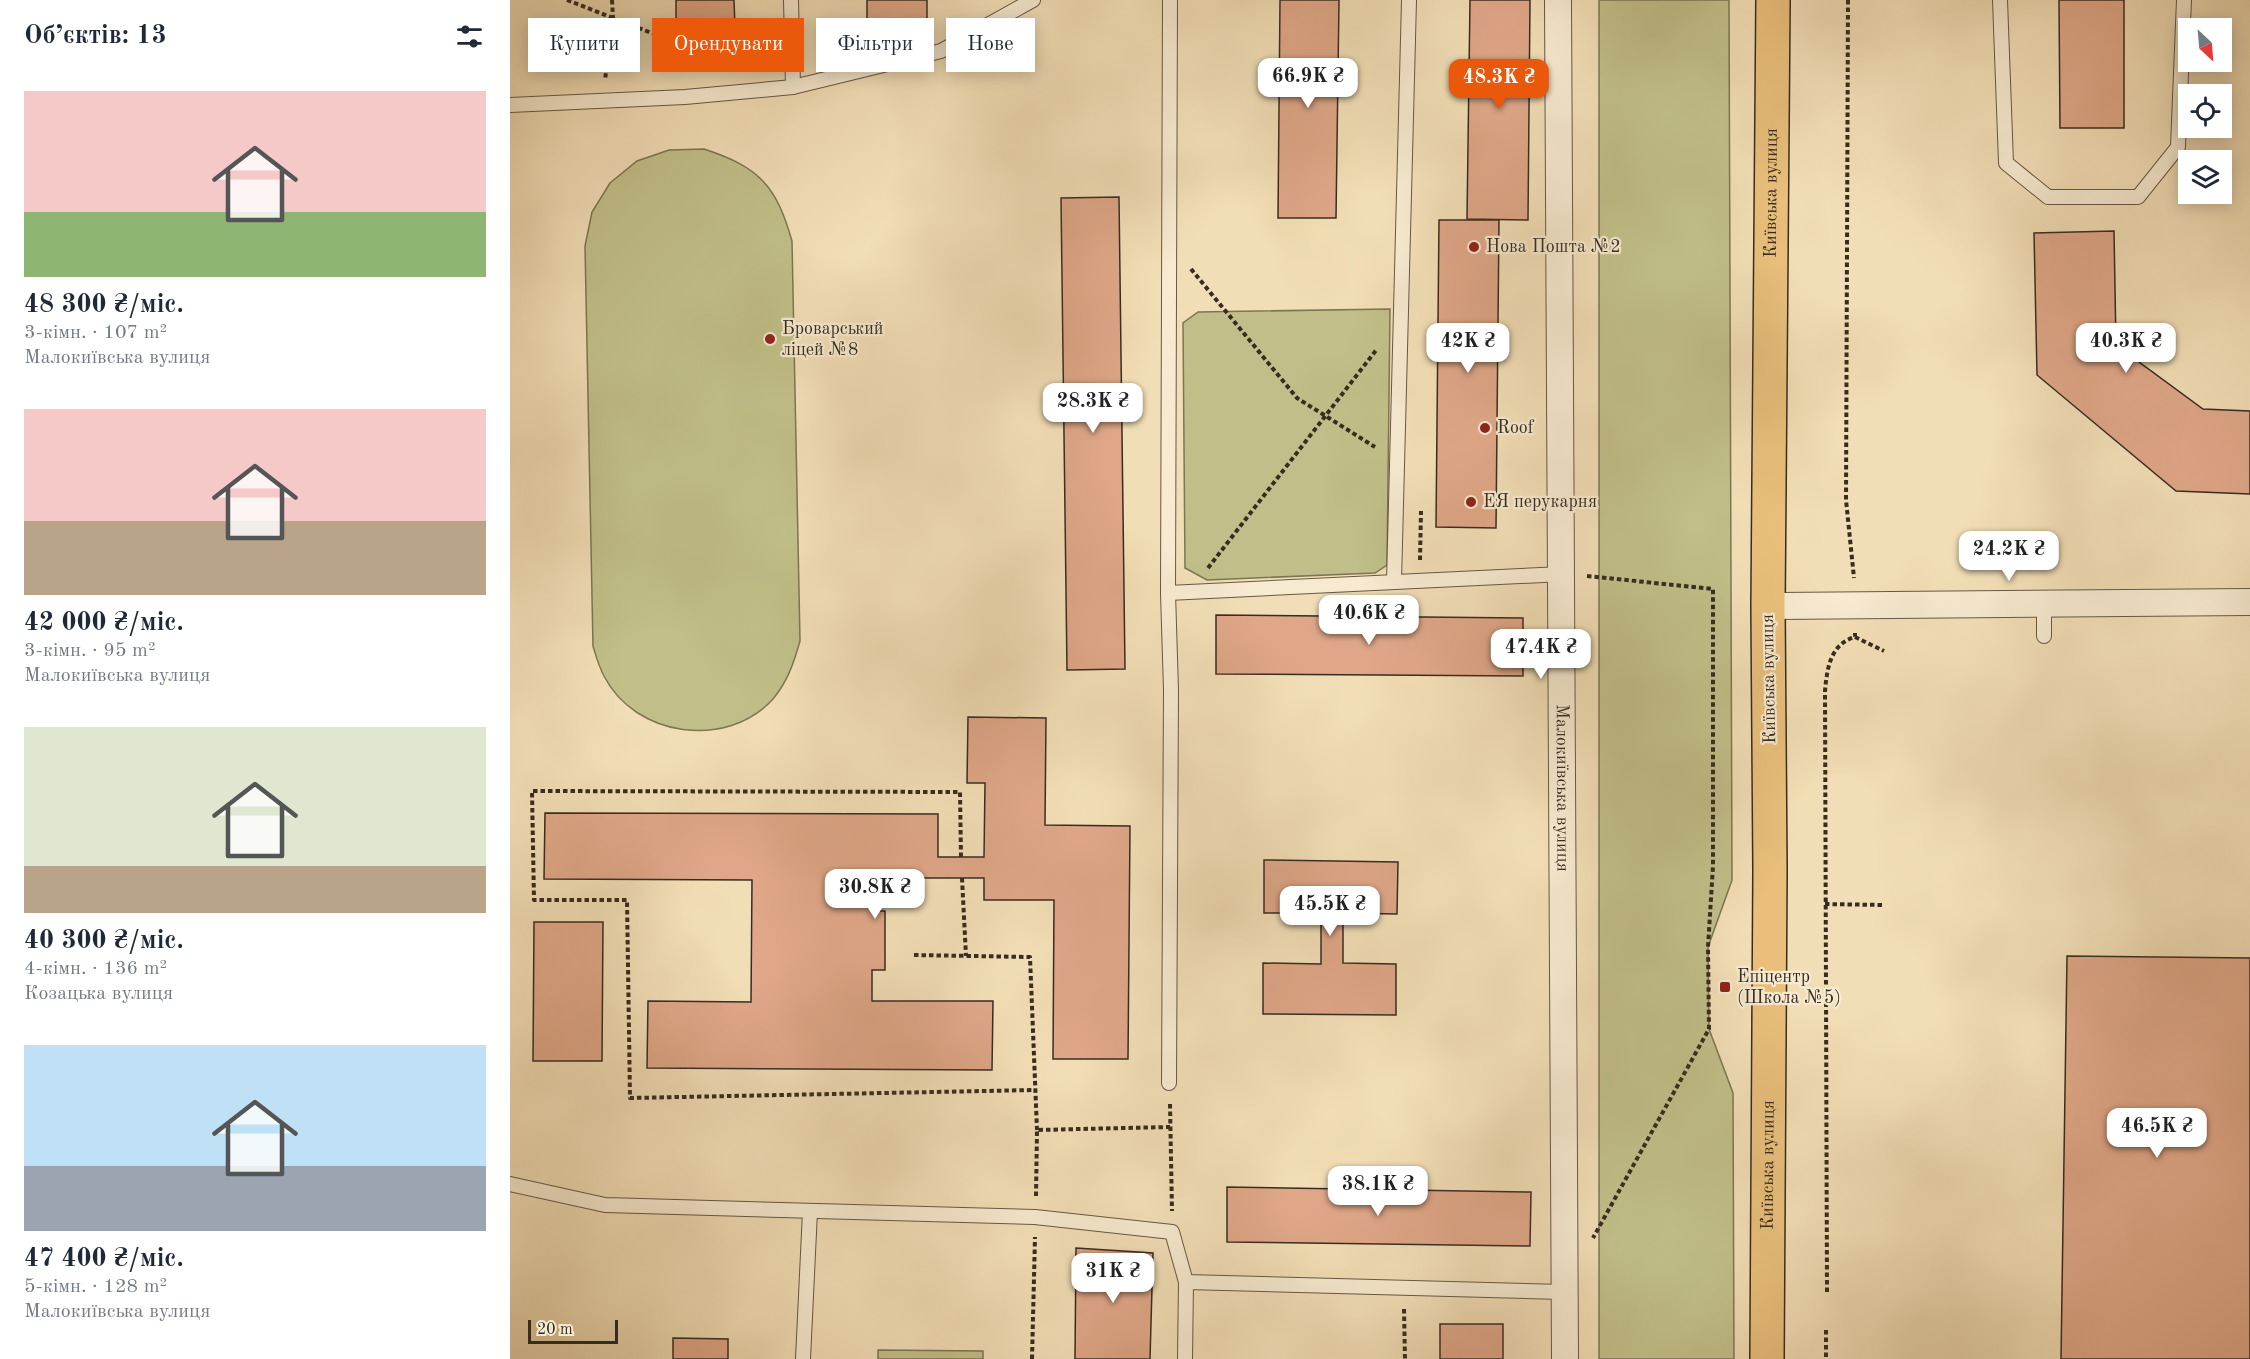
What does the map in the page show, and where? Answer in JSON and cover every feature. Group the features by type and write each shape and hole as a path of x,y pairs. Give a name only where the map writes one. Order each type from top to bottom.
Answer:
{"main road":[{"name":"Київська вулиця","path":"1767,1359 1770,882 1768,606 1773,0"}],"street":[{"name":"Малокиївська вулиця","path":"1558,0 1563,574 1565,1359"},
{"path":"1768,606 2250,602"}],"lane":[{"path":"791,0 793,87"},
{"path":"510,105 685,98 793,87 942,51 1033,0"},
{"path":"1169,1083 1170,0"},
{"path":"1394,582 1409,0"},
{"path":"2000,0 2006,163 2048,197 2138,197 2178,147 2184,0"},
{"path":"1168,593 1563,574"},
{"path":"2044,603 2044,636"},
{"path":"510,1184 605,1205 1035,1217 1172,1232 1186,1282 1185,1359"},
{"path":"803,1359 810,1211"},
{"path":"1186,1282 1564,1292"}],"path":[{"path":"567,0 612,18 612,0"},
{"path":"1848,0 1846,488 1854,579"},
{"path":"640,29 793,87"},
{"path":"602,101 605,72"},
{"path":"1169,243 1297,398 1397,462"},
{"path":"1189,593 1325,414 1401,320"},
{"path":"1563,574 1713,589 1713,866 1708,947 1709,1029 1592,1241"},
{"path":"1855,623 1855,637"},
{"path":"1827,1292 1825,691 1827,668 1839,646 1847,639 1855,637 1884,651"},
{"path":"961,857 960,792 532,791 534,900 627,900 630,1098 1035,1090"},
{"path":"962,878 966,956"},
{"path":"1825,904 1884,905"},
{"path":"914,955 1030,957 1037,1130 1032,1359"},
{"path":"1169,1083 1172,1211 1181,1216 1188,1226 1185,1239 1177,1247"},
{"path":"1037,1130 1170,1127"},
{"path":"1826,1330 1826,1359"},
{"path":"1404,1332 1405,1359"}],"shaded area":[{"path":"1599,0 1729,0 1732,880 1708,947 1709,1029 1733,1093 1734,1359 1599,1359"},
{"path":"704,149 739,163 763,181 779,206 792,241 800,641 787,678 773,699 754,715 732,726 707,730 683,730 659,724 637,712 618,697 604,676 593,646 585,246 592,212 610,183 637,161 669,150"},
{"path":"1390,309 1387,565 1375,573 1207,580 1185,568 1183,323 1198,312"},
{"path":"878,1350 983,1351 983,1359 878,1359"}],"building":[{"path":"676,0 734,0 735,18 676,18"},
{"path":"867,0 927,0 927,18 867,18"},
{"path":"1280,0 1339,0 1336,218 1278,218"},
{"path":"1470,0 1530,0 1528,220 1467,219"},
{"path":"2059,0 2124,0 2124,128 2060,128"},
{"path":"1119,197 1125,669 1067,670 1061,198"},
{"path":"1439,220 1499,220 1496,528 1436,527"},
{"path":"2114,231 2116,345 2203,409 2250,411 2250,494 2176,491 2037,375 2034,233"},
{"path":"1216,615 1523,618 1523,676 1216,674"},
{"path":"968,717 1046,718 1045,825 1130,826 1128,1059 1053,1059 1054,900 984,900 984,878 873,878 872,911 885,911 885,970 872,970 872,1001 993,1001 992,1070 647,1068 648,1001 751,1002 752,880 544,879 545,813 938,814 938,857 984,857 985,783 967,783"},
{"path":"1264,860 1398,862 1397,914 1343,913 1343,963 1396,964 1396,1015 1263,1014 1263,963 1321,964 1321,913 1264,913"},
{"path":"534,922 603,922 602,1061 533,1061"},
{"path":"2067,956 2250,958 2250,1359 2061,1359"},
{"path":"1227,1187 1531,1192 1530,1246 1227,1242"},
{"path":"1076,1248 1153,1253 1150,1359 1075,1359"},
{"path":"1440,1324 1503,1324 1503,1359 1440,1359"},
{"path":"673,1338 728,1339 728,1359 673,1359"}],"place":[{"name":"Нова Пошта №2","path":"1474,247"},
{"name":"Броварський ліцей №8","path":"770,339"},
{"name":"Roof","path":"1485,428"},
{"name":"ЕЯ перукарня","path":"1471,502"},
{"name":"Епіцентр (Школа №5)","path":"1725,987"}]}
